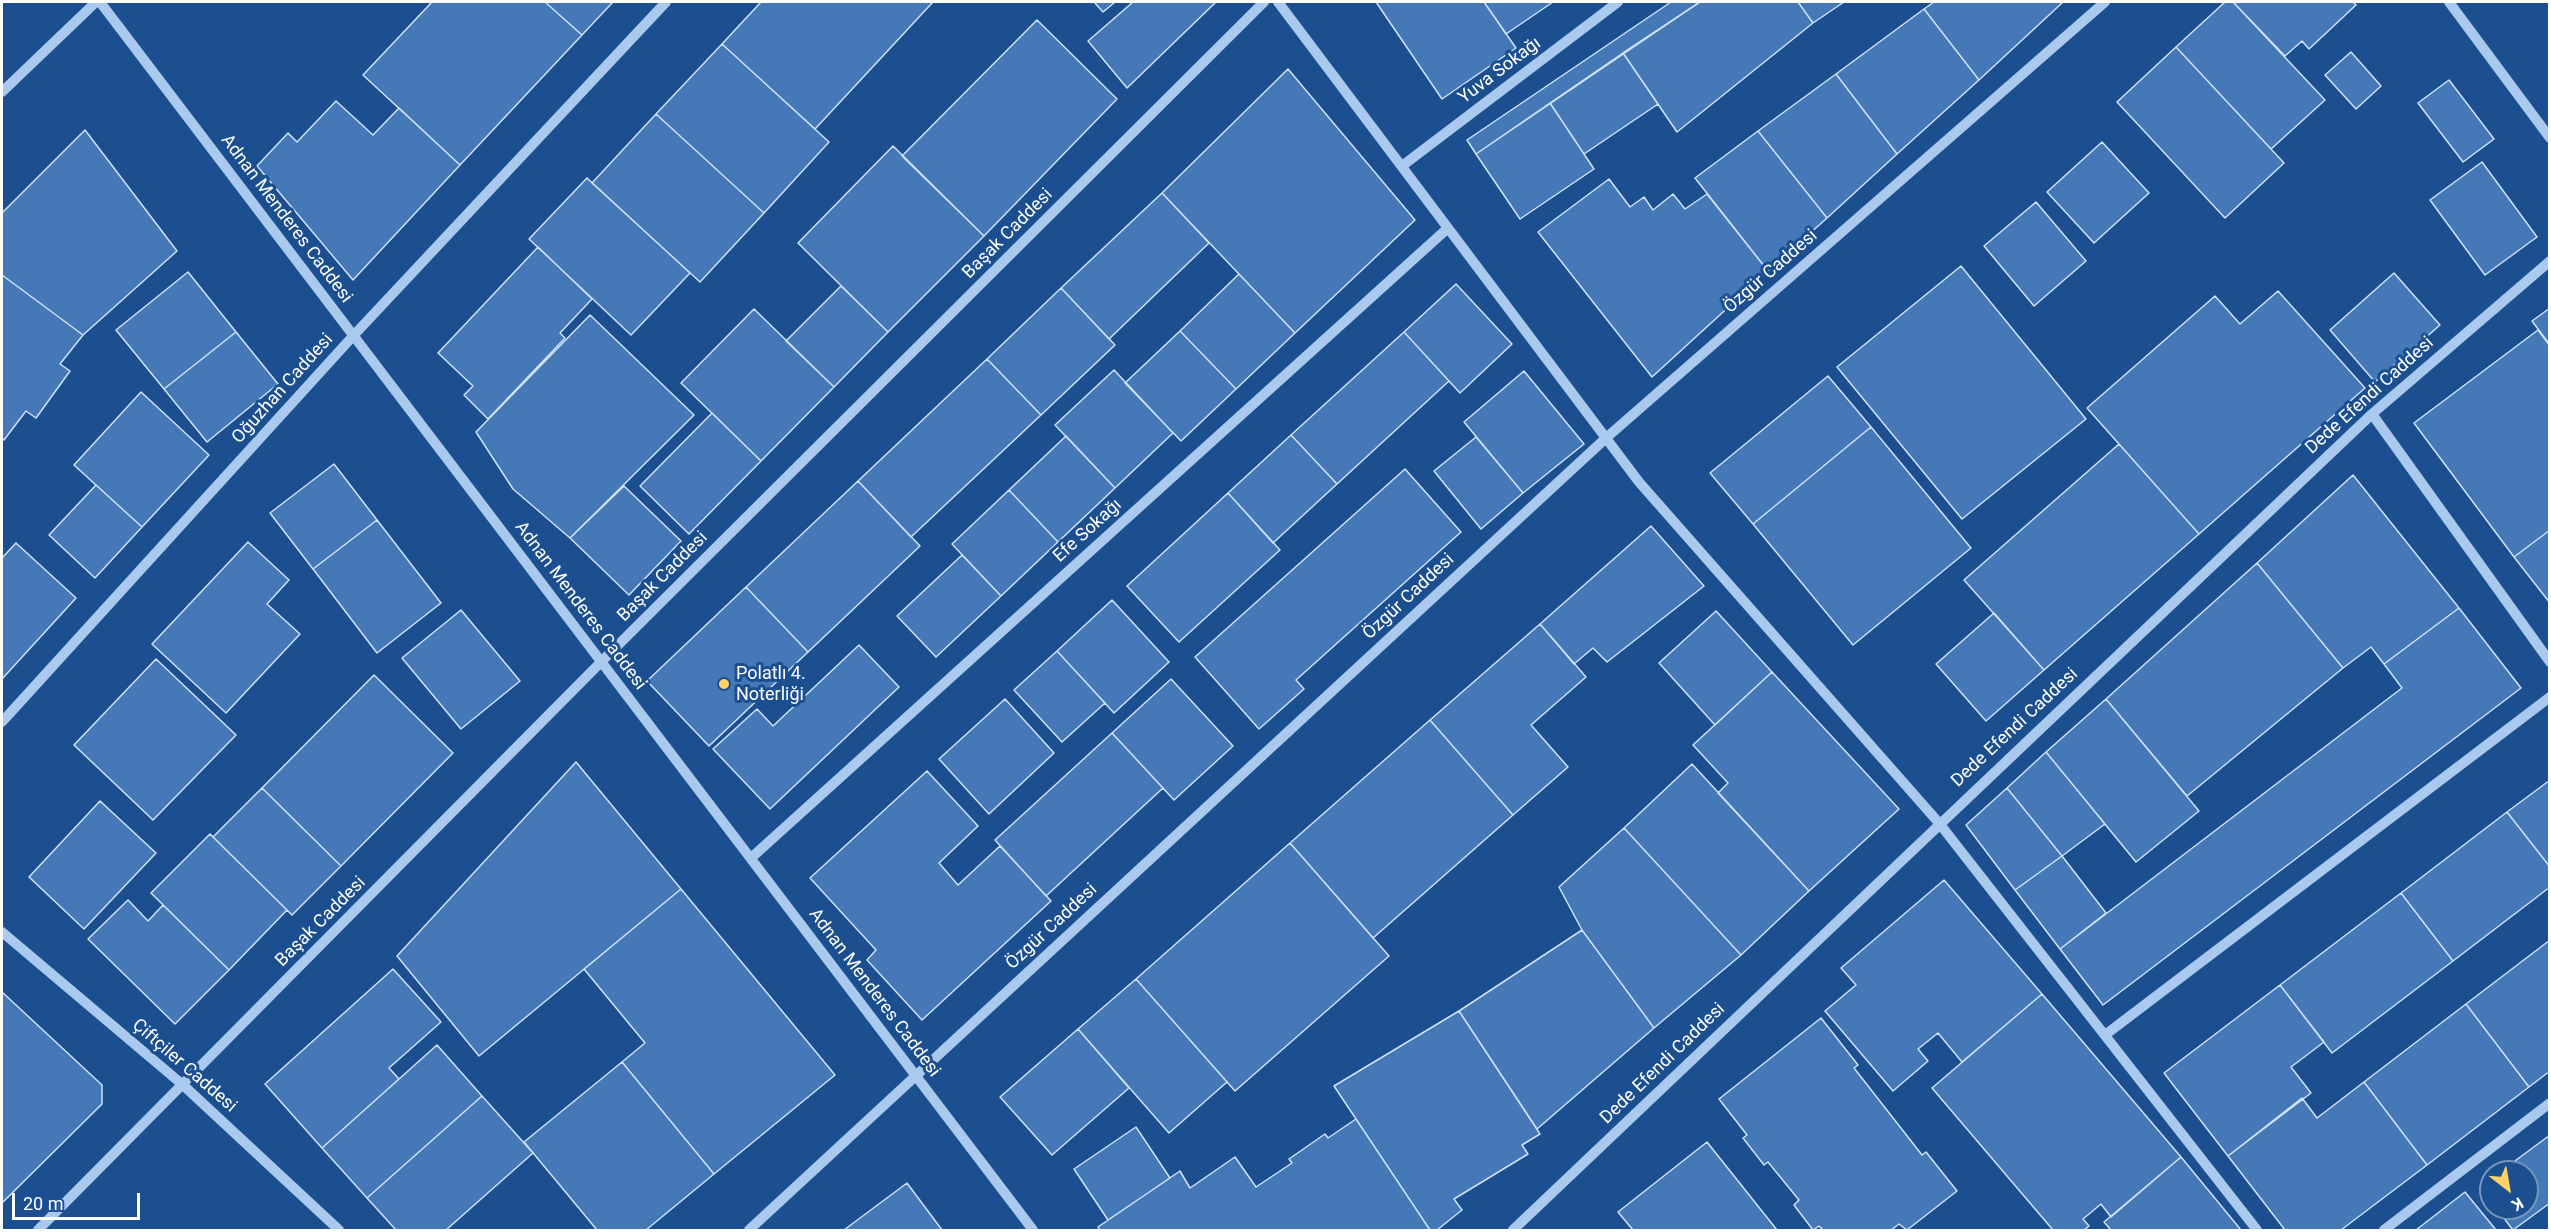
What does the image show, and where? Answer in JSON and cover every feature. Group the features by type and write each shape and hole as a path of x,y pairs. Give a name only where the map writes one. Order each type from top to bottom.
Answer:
{"street":[{"path":"2,92 96,2"},
{"name":"Adnan Menderes Caddesi","path":"100,2 1033,1230"},
{"name":"Oğuzhan Caddesi","path":"2,722 354,335 666,2"},
{"name":"Başak Caddesi","path":"38,1230 602,661 1264,2"},
{"path":"1278,2 1639,482 1940,823 2257,1230"},
{"name":"Yuva Sokağı","path":"1402,166 1618,2"},
{"name":"Özgür Caddesi","path":"749,1230 1606,438 2105,2"},
{"path":"2449,2 2550,138"},
{"name":"Efe Sokağı","path":"751,858 1448,228"},
{"name":"Dede Efendi Caddesi","path":"1513,1230 2372,414 2550,261"},
{"path":"2372,414 2550,662"},
{"path":"2104,1035 2550,697"},
{"name":"Çiftçiler Caddesi","path":"2,932 183,1085 339,1230"},
{"path":"2384,1230 2550,1103"}],"building":[{"path":"432,2 545,2 582,35 460,165 363,75"},
{"path":"545,2 613,2 582,35"},
{"path":"761,2 933,2 815,129 722,44"},
{"path":"1094,2 1115,2 1103,12"},
{"path":"1133,2 1216,2 1127,88 1088,41"},
{"path":"1376,2 1484,2 1516,48 1442,99"},
{"path":"1484,2 1553,2 1506,34"},
{"path":"1671,2 1700,2 1476,154 1467,140"},
{"path":"1700,2 1798,2 1813,23 1677,132 1623,53"},
{"path":"1798,2 1844,2 1813,23"},
{"path":"1934,2 2062,3 1979,80 1924,9"},
{"path":"2225,2 2233,2 2325,100 2271,149 2176,47"},
{"path":"2233,2 2353,2 2356,5 2309,49 2302,41 2285,56"},
{"path":"1924,9 1979,80 1897,154 1836,74"},
{"path":"1037,20 1117,99 984,236 902,156"},
{"path":"722,44 829,142 764,213 656,114"},
{"path":"2176,47 2284,163 2225,218 2117,102"},
{"path":"2351,52 2381,86 2356,109 2325,75"},
{"path":"1623,53 1658,104 1584,154 1550,103"},
{"path":"1288,69 1415,220 1295,333 1162,193"},
{"path":"1836,74 1897,154 1827,218 1758,131"},
{"path":"2449,80 2494,139 2463,162 2418,103"},
{"path":"336,101 373,135 399,108 460,165 353,280 257,166 288,133 297,142"},
{"path":"1550,103 1594,169 1520,219 1476,154"},
{"path":"656,114 764,213 700,282 592,183"},
{"path":"85,130 177,251 83,335 2,275 2,213"},
{"path":"1758,131 1827,218 1768,271 1695,178"},
{"path":"2102,142 2149,193 2094,243 2047,192"},
{"path":"893,146 984,236 888,332 798,243"},
{"path":"2482,162 2537,237 2485,275 2430,200"},
{"path":"587,178 690,273 631,335 529,239"},
{"path":"1609,179 1630,207 1644,197 1653,210 1673,194 1685,209 1707,194 1768,271 1652,377 1538,232"},
{"path":"1162,193 1209,243 1109,339 1061,288"},
{"path":"2036,202 2086,261 2034,306 1984,246"},
{"path":"538,247 592,299 560,333 565,338 488,419 464,395 473,386 438,353"},
{"path":"1961,266 2086,419 1962,519 1837,367"},
{"path":"188,272 236,332 164,389 116,330"},
{"path":"2394,273 2440,325 2375,382 2330,330"},
{"path":"1239,274 1295,333 1236,389 1180,331"},
{"path":"2,275 83,335 60,364 70,371 36,418 26,411 4,440 2,438"},
{"path":"1456,284 1512,344 1460,393 1404,332"},
{"path":"841,286 888,332 834,387 786,341"},
{"path":"1061,288 1115,345 1041,415 987,359"},
{"path":"2278,291 2365,388 2199,534 2087,408 2215,296 2240,324"},
{"path":"2550,308 2550,345 2532,321"},
{"path":"754,309 834,387 761,461 681,383"},
{"path":"590,315 694,415 570,538 513,489 476,432"},
{"path":"2538,330 2550,346 2550,530 2514,557 2414,423"},
{"path":"1180,331 1236,389 1181,441 1125,383"},
{"path":"236,332 278,384 207,442 164,389"},
{"path":"1404,332 1449,381 1337,484 1291,435"},
{"path":"987,359 1041,415 911,537 858,481"},
{"path":"1114,370 1173,433 1115,488 1055,425"},
{"path":"1524,371 1584,444 1523,493 1464,422"},
{"path":"1828,376 1871,427 1753,524 1710,473"},
{"path":"141,392 209,455 142,527 74,465"},
{"path":"712,413 761,461 689,534 640,486"},
{"path":"1871,427 1971,548 1853,645 1753,524"},
{"path":"1291,435 1337,484 1273,543 1228,493"},
{"path":"1066,436 1115,488 1058,542 1009,490"},
{"path":"1476,437 1523,493 1481,529 1434,471"},
{"path":"2119,444 2199,534 2044,670 1964,580"},
{"path":"334,464 377,520 313,569 270,513"},
{"path":"1405,469 1461,532 1296,680 1304,689 1259,729 1195,657"},
{"path":"2353,475 2459,608 2384,664 2371,647 2343,668 2257,563"},
{"path":"858,481 920,546 808,652 746,587"},
{"path":"96,485 142,527 95,578 49,535"},
{"path":"624,486 681,541 629,595 570,538"},
{"path":"1009,490 1058,542 1001,596 952,544"},
{"path":"1228,493 1280,550 1179,642 1127,586"},
{"path":"377,520 441,603 377,653 313,569"},
{"path":"1651,526 1704,586 1607,662 1593,648 1574,664 1540,624"},
{"path":"2550,530 2550,603 2514,557"},
{"path":"248,542 289,580 267,604 300,634 226,713 152,644"},
{"path":"16,543 76,598 2,679 2,558"},
{"path":"962,555 1001,596 936,657 897,616"},
{"path":"2257,563 2343,668 2187,796 2106,699"},
{"path":"746,587 808,652 709,746 647,681"},
{"path":"1112,600 1169,662 1114,713 1057,651"},
{"path":"2459,608 2521,688 2103,1005 2060,949 2402,688 2384,664"},
{"path":"461,610 520,681 461,729 402,658"},
{"path":"1716,611 1772,672 1715,725 1659,663"},
{"path":"1994,613 2044,670 1986,721 1936,664"},
{"path":"1540,624 1586,677 1531,725 1568,767 1513,815 1430,720"},
{"path":"859,645 899,687 770,809 713,749 757,709 773,726"},
{"path":"1057,651 1105,703 1062,742 1014,690"},
{"path":"156,659 236,735 153,820 74,745"},
{"path":"1772,672 1899,809 1809,891 1718,793 1728,783 1693,745"},
{"path":"374,675 453,753 341,866 262,788"},
{"path":"1171,679 1233,746 1174,800 1112,733"},
{"path":"1005,699 1054,753 989,814 939,759"},
{"path":"2106,699 2199,811 2136,862 2046,752"},
{"path":"1430,720 1513,815 1373,938 1290,843"},
{"path":"1112,733 1163,788 1046,896 995,840"},
{"path":"2046,752 2105,824 2062,856 2007,788"},
{"path":"576,762 681,889 479,1056 397,956"},
{"path":"1692,764 1809,891 1741,955 1624,828"},
{"path":"927,771 978,826 939,863 958,885 1000,846 1051,901 922,1020 867,960 876,950 810,878"},
{"path":"2550,780 2550,867 2507,812"},
{"path":"262,788 341,866 292,915 213,837"},
{"path":"2007,788 2062,856 2015,890 1966,825"},
{"path":"100,801 156,853 84,929 29,877"},
{"path":"2507,812 2550,867 2550,887 2453,961 2401,893"},
{"path":"1624,828 1741,955 1654,1028 1582,930 1559,887"},
{"path":"210,834 287,910 229,970 151,893"},
{"path":"1290,843 1389,956 1235,1091 1136,979"},
{"path":"2062,856 2106,913 2060,949 2015,890"},
{"path":"1944,880 2042,994 1962,1062 1938,1033 1918,1049 1928,1061 1893,1091 1825,1011 1856,985 1841,968"},
{"path":"681,889 835,1075 714,1174 622,1062 645,1043 584,969"},
{"path":"2401,893 2453,961 2332,1053 2280,985"},
{"path":"128,900 148,921 163,905 229,970 175,1024 88,939"},
{"path":"1582,930 1654,1028 1537,1129 1459,1011"},
{"path":"2550,940 2550,1071 2529,1087 2466,1004"},
{"path":"393,969 441,1022 389,1068 399,1079 322,1148 265,1084"},
{"path":"1136,979 1227,1082 1169,1133 1078,1029"},
{"path":"2280,985 2324,1042 2291,1067 2311,1093 2228,1156 2164,1073"},
{"path":"2,992 102,1085 102,1104 2,1203"},
{"path":"2042,994 2181,1157 2111,1217 2101,1204 2083,1219 2089,1226 2084,1230 2053,1230 1932,1088"},
{"path":"2466,1004 2529,1087 2427,1165 2364,1082"},
{"path":"1459,1011 1540,1134 1522,1145 1528,1154 1454,1199 1462,1210 1437,1230 1430,1230 1334,1086"},
{"path":"1821,1018 1858,1065 1854,1068 1922,1155 1926,1152 1957,1191 1907,1230 1899,1224 1891,1230 1823,1230 1819,1226 1813,1230 1794,1205 1799,1200 1768,1162 1764,1165 1743,1138 1747,1135 1719,1099"},
{"path":"1078,1029 1129,1088 1052,1155 1000,1097"},
{"path":"437,1045 482,1096 367,1198 322,1148"},
{"path":"622,1062 714,1174 646,1230 597,1230 524,1142"},
{"path":"2364,1082 2427,1165 2341,1230 2285,1230 2228,1156 2302,1098 2317,1118"},
{"path":"482,1096 533,1153 446,1230 396,1230 367,1198"},
{"path":"1356,1119 1430,1230 1100,1230 1098,1227 1180,1171 1190,1188 1235,1157 1256,1187 1292,1163 1289,1159 1325,1134 1328,1138"},
{"path":"1136,1127 1170,1178 1108,1220 1074,1169"},
{"path":"2550,1135 2550,1203 2539,1211 2539,1160 2516,1160"},
{"path":"1707,1142 1777,1230 1633,1230 1618,1212"},
{"path":"2181,1157 2241,1230 2111,1230 2104,1222"},
{"path":"907,1183 942,1230 844,1230"},
{"path":"2465,1192 2479,1209 2479,1220 2488,1220 2496,1230 2416,1230"},
{"path":"2505,1220 2527,1220 2513,1230"}],"place":[{"name":"Polatlı 4. Noterliği","path":"724,684"}]}
